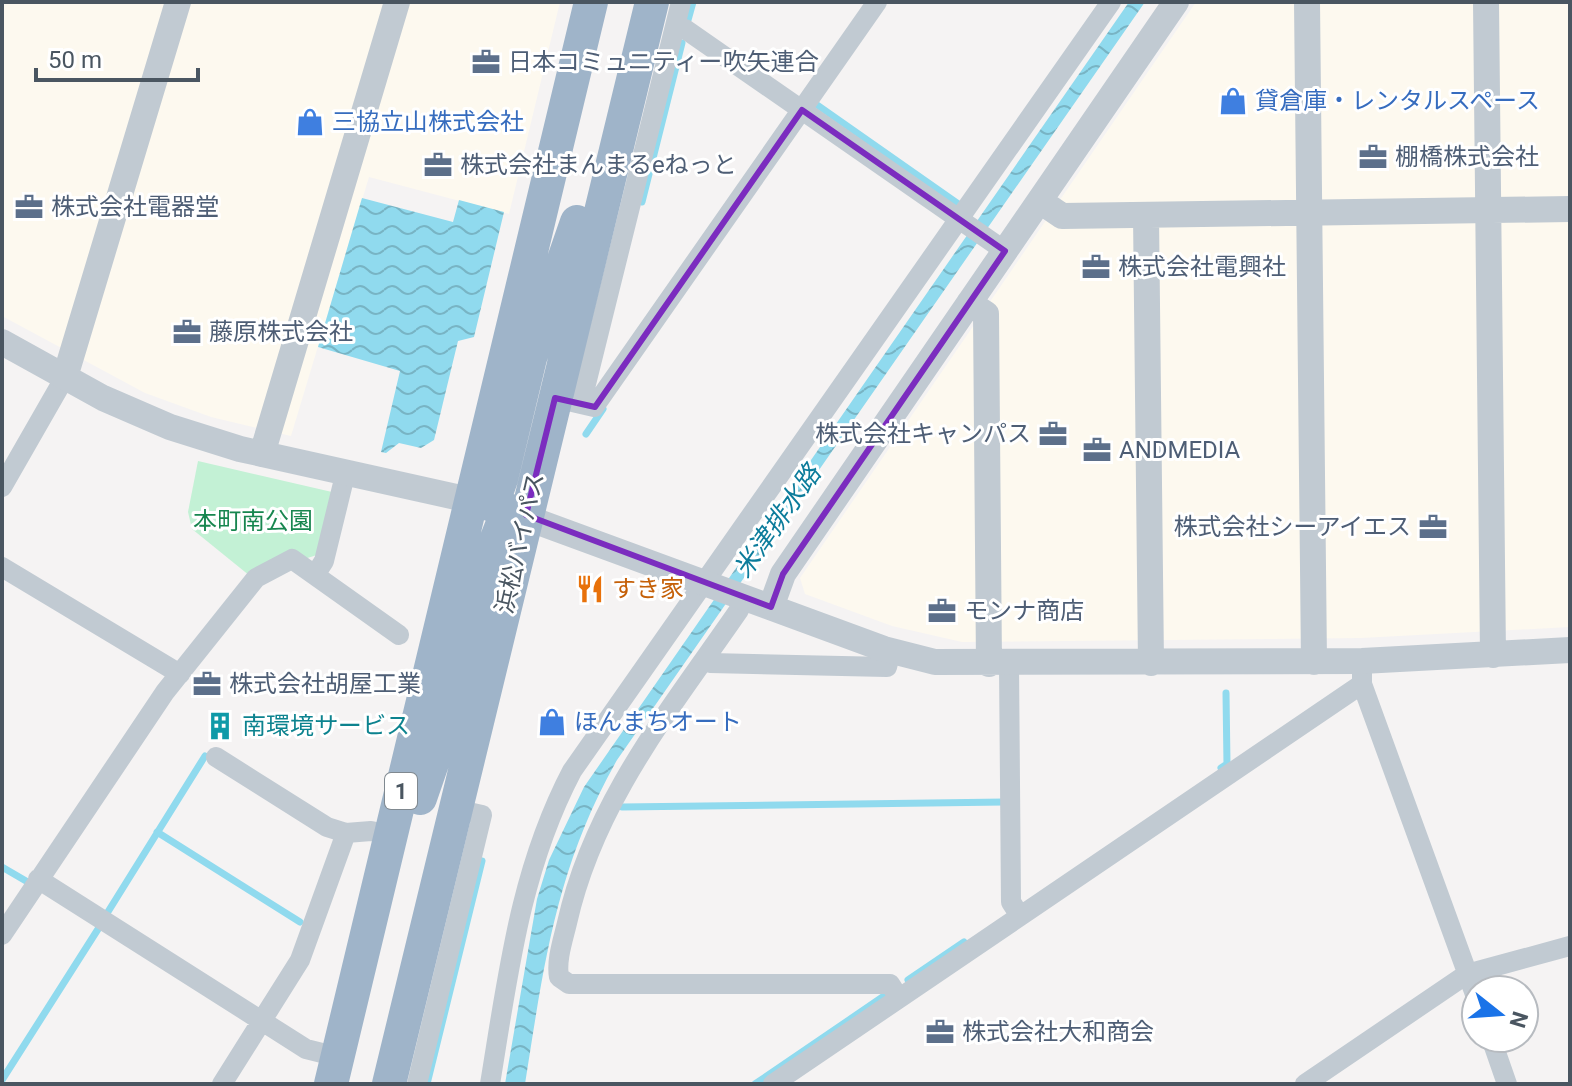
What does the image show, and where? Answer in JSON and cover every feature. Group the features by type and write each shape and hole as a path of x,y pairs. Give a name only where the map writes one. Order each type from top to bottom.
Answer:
{"highway":[{"name":"浜松バイパス","path":"389,1084 455,809 499,507 591,2"},
{"name":"浜松バイパス","path":"334,1071 391,835 499,507 568,401 628,96 664,14"},
{"path":"374,905 409,832 458,687 491,554 501,479 530,358 584,203 628,96"}],"street":[{"path":"2,487 65,377 178,2"},
{"path":"262,454 397,2"},
{"path":"681,2 664,14 568,401 594,407 877,2"},
{"path":"490,1084 521,902 555,802 572,771 963,222 1111,2"},
{"path":"771,607 783,574 969,303 997,245 1040,201 1176,2"},
{"path":"1307,2 1314,662"},
{"path":"1486,2 1493,655"},
{"path":"664,14 997,245"},
{"path":"1040,201 1062,216 1570,209"},
{"path":"1146,215 1151,663"},
{"path":"969,303 986,314 1011,902 1020,916"},
{"path":"2,342 65,377 170,427 262,454 499,507 891,651 935,662 1314,662 1362,672 1493,655 1570,650"},
{"path":"315,575 324,561 346,471"},
{"path":"2,935 180,674 256,578 292,559 399,635"},
{"path":"2,567 180,674"},
{"path":"743,596 705,659 629,768 594,836 570,908 559,977 569,984 890,984 899,998"},
{"path":"705,659 710,663 887,667 891,651"},
{"path":"773,1084 1020,916 1362,672"},
{"path":"1362,672 1467,974 1570,946"},
{"path":"216,757 327,827 346,833 371,831 391,835"},
{"path":"417,1084 482,815 455,809"},
{"path":"222,1084 309,942 346,833"},
{"path":"38,879 306,1049 334,1071"},
{"path":"1305,1084 1460,979"},
{"path":"1497,1054 1507,1084"}],"highlighted area":[{"path":"802,110 1005,251 783,574 771,607 526,515 555,398 595,407"}],"shaded area":[{"path":"2,2 560,2 509,214 369,177 291,436 211,417 145,393 2,316"},
{"path":"1196,2 1570,2 1570,627 1361,638 962,642 892,626 805,594 800,578"}],"green space":[{"name":"本町南公園","path":"198,461 332,492 317,555 250,576 192,529 188,512"}],"water":[{"name":"米津排水路","path":"1129,2 1145,2 617,760 596,800 566,878 546,957 525,1084 505,1084 537,899 549,860 584,787"},
{"path":"362,198 453,222 459,200 504,212 474,337 458,341 434,440 421,448 399,443 386,453 381,452 400,371 318,347"}],"waterway":[{"path":"688,20 693,2"},
{"path":"642,202 682,43"},
{"path":"813,102 960,205"},
{"path":"586,434 603,409"},
{"path":"1221,768 1227,764 1226,693"},
{"path":"106,915 205,756"},
{"path":"622,807 1004,802"},
{"path":"157,832 300,922"},
{"path":"427,1084 482,861"},
{"path":"2,867 26,881"},
{"path":"2,1080 100,926"},
{"path":"908,980 964,942"},
{"path":"755,1084 887,994"}],"place":[{"name":"日本コミュニティー吹矢連合","path":"486,62"},
{"name":"貸倉庫・レンタルスペース","path":"1233,101"},
{"name":"三協立山株式会社","path":"310,122"},
{"name":"棚橋株式会社","path":"1373,157"},
{"name":"株式会社まんまるeねっと","path":"438,165"},
{"name":"株式会社電器堂","path":"29,207"},
{"name":"株式会社電興社","path":"1096,267"},
{"name":"藤原株式会社","path":"187,332"},
{"name":"株式会社キャンパス","path":"1053,434"},
{"name":"ANDMEDIA","path":"1097,450"},
{"name":"株式会社シーアイエス","path":"1433,527"},
{"name":"すき家","path":"590,589"},
{"name":"モンナ商店","path":"942,611"},
{"name":"株式会社胡屋工業","path":"207,684"},
{"name":"ほんまちオート","path":"552,722"},
{"name":"南環境サービス","path":"220,726"},
{"name":"株式会社大和商会","path":"940,1032"}]}
